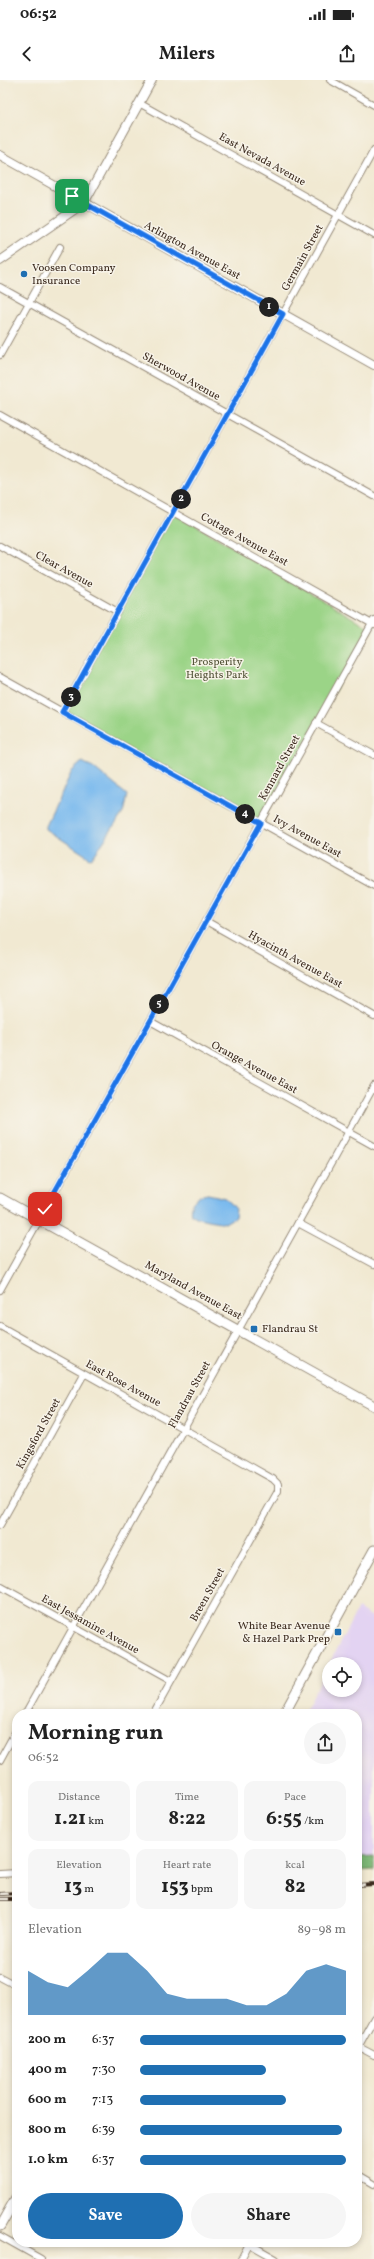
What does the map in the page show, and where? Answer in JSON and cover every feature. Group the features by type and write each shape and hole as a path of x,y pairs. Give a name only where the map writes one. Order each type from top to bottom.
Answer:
{"main road":[{"name":"Maryland Avenue East","path":"0,1198 374,1406"},
{"path":"287,1709 374,1550"},
{"path":"0,2226 12,2205"}],"street":[{"path":"0,261 84,203 152,80"},
{"path":"330,80 374,105"},
{"name":"East Nevada Avenue","path":"139,103 374,235"},
{"name":"Germain Street","path":"62,712 374,150"},
{"name":"Arlington Avenue East","path":"0,155 374,365"},
{"path":"0,355 60,247"},
{"name":"Sherwood Avenue","path":"0,287 374,496"},
{"name":"Cottage Avenue East","path":"0,415 373,623"},
{"name":"Clear Avenue","path":"0,546 118,612"},
{"name":"Kennard Street","path":"0,1290 373,623"},
{"name":"Ivy Avenue East","path":"0,677 374,886"},
{"path":"316,723 374,755"},
{"name":"Hyacinth Avenue East","path":"206,921 374,1016"},
{"name":"Orange Avenue East","path":"150,1021 374,1146"},
{"name":"Flandrau Street","path":"28,1709 237,1330 374,1086"},
{"path":"298,1223 374,1264"},
{"name":"East Rose Avenue","path":"0,1326 273,1479 278,1484"},
{"name":"Kingsford Street","path":"0,1525 84,1374"},
{"name":"Breen Street","path":"156,1709 278,1491 278,1484"},
{"name":"East Jessamine Avenue","path":"0,1586 171,1681"},
{"path":"0,1760 12,1738"},
{"path":"0,1874 12,1873"},
{"path":"0,1976 12,1983"},
{"path":"362,2038 374,2018"},
{"path":"362,2049 374,2055"},
{"path":"362,2177 374,2184"},
{"path":"0,2236 12,2243"},
{"path":"20,2247 41,2259"},
{"path":"241,2259 246,2247"},
{"path":"255,2247 276,2259"}],"shaded area":[{"path":"358,1608 374,1618 374,1856 362,1857 362,1709 306,1709 322,1677 322,1697 362,1697 362,1657 333,1657"}],"green space":[{"name":"Prosperity Heights Park","path":"173,512 370,628 261,823 62,712"},
{"path":"374,1856 374,1870 362,1871 362,1857"}],"water":[{"path":"82,762 93,767 127,795 123,813 93,857 90,858 46,829 46,826 72,771"},
{"path":"208,1194 226,1198 236,1209 235,1217 225,1223 198,1218 191,1214 190,1210 192,1203 197,1198"}],"railway":[{"path":"362,1885 374,1884"},
{"path":"0,1894 12,1893"},
{"path":"0,1899 12,1899"}],"place":[{"name":"Voosen Company Insurance","path":"24,274"},
{"name":"Flandrau St","path":"254,1329"},
{"name":"White Bear Avenue & Hazel Park Prep","path":"338,1632"}],"route":[{"path":"45,1209 261,823 62,712 283,314 72,196"}]}
